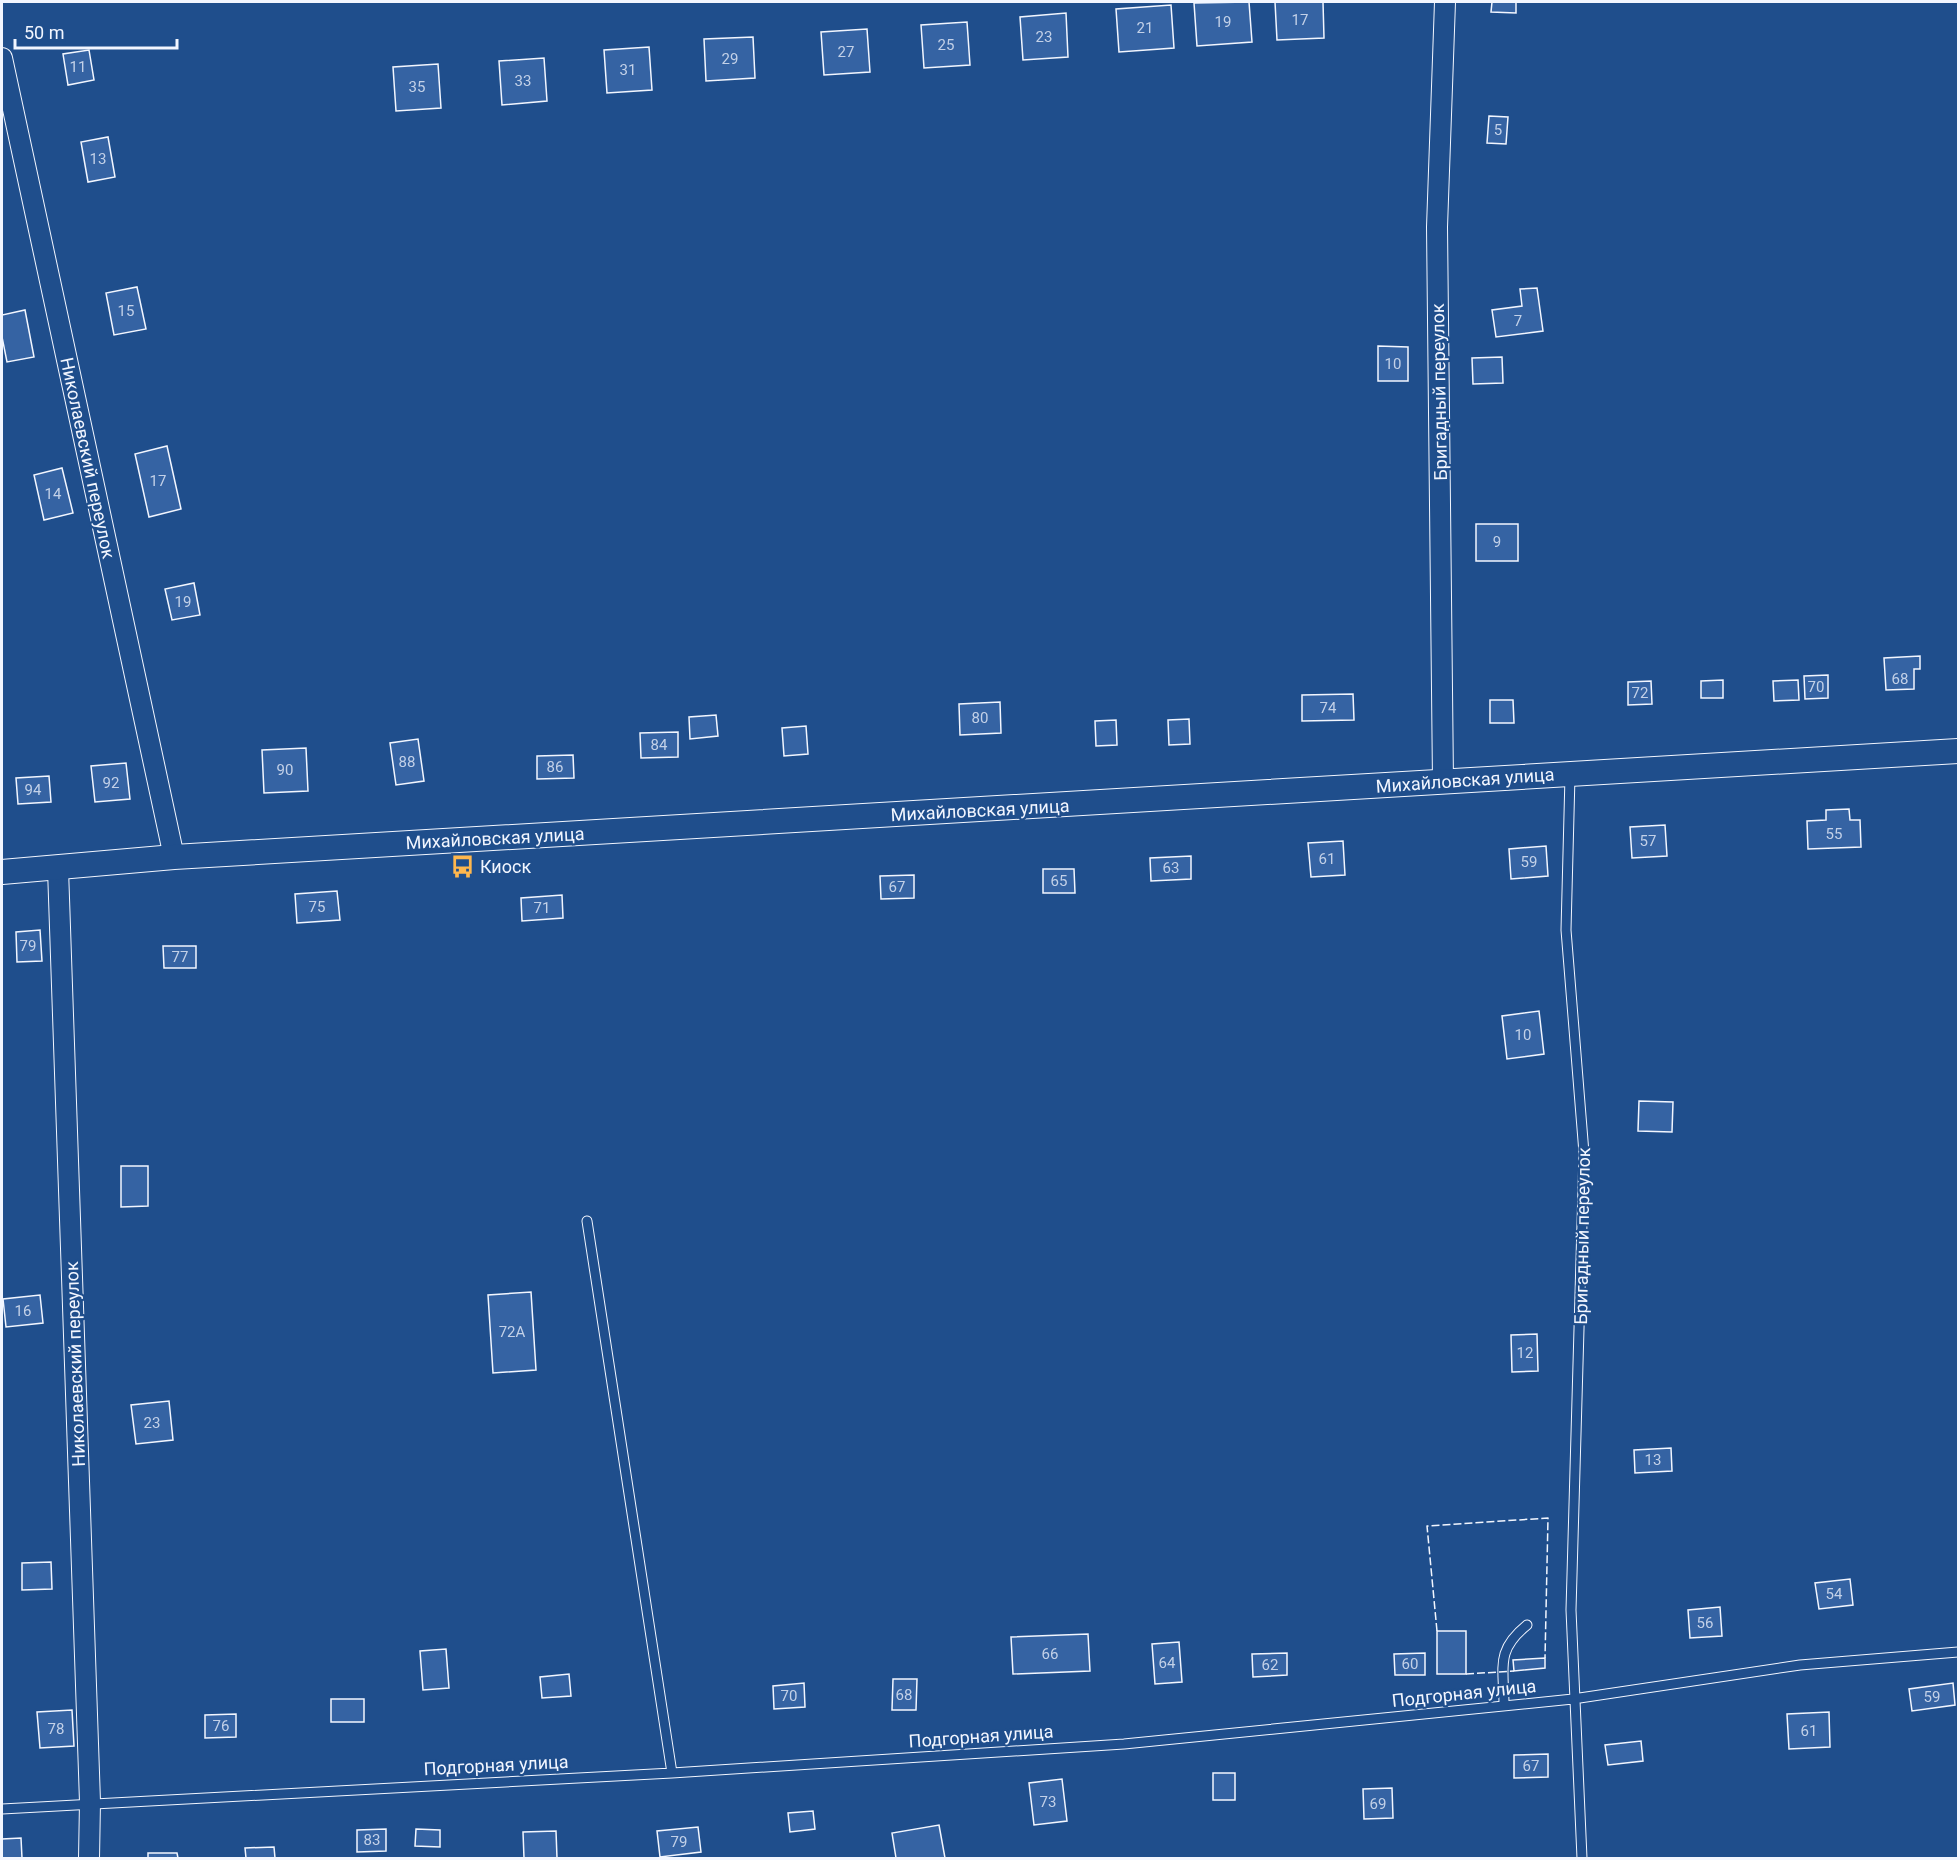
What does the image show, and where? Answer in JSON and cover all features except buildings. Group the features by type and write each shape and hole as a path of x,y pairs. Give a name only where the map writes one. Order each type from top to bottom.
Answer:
{"street":[{"name":"Бригадный переулок","path":"1443,782 1437,227 1445,2"},
{"name":"Николаевский переулок","path":"2,58 174,857"},
{"name":"Михайловская улица","path":"2,873 174,857 1959,751"},
{"name":"Николаевский переулок","path":"58,869 90,1802 89,1858"}],"lane":[{"name":"Бригадный переулок","path":"1570,773 1566,930 1584,1153 1571,1610 1573,1699 1582,1858"},
{"path":"587,1221 672,1773"},
{"path":"1504,1705 1504,1651 1511,1638 1527,1625"},
{"name":"Подгорная улица","path":"2,1809 90,1802 672,1773 1124,1744 1573,1699 1800,1665 1959,1652"}],"fence":[{"path":"1437,1631 1427,1526 1548,1518 1545,1658"},
{"path":"1466,1674 1514,1671"}],"place":[{"name":"Киоск","path":"462,866"}]}
